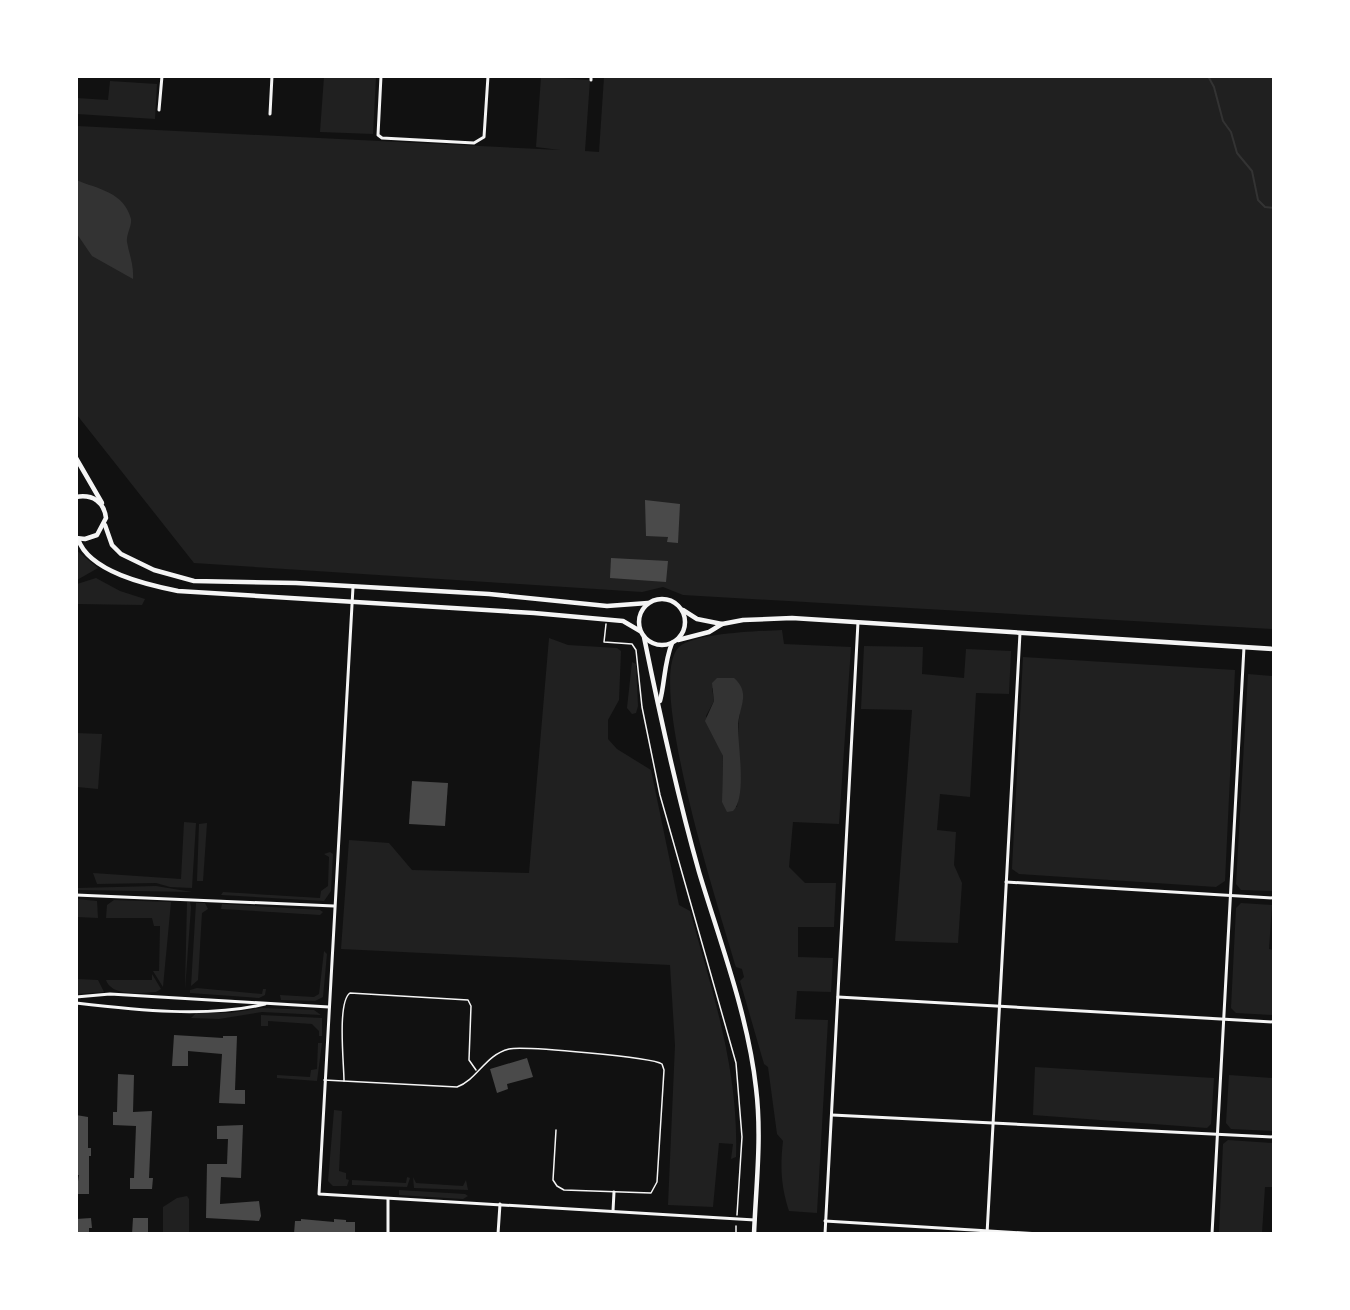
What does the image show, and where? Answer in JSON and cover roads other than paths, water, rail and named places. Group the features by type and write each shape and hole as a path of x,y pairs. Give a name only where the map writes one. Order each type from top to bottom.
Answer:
{"street":[{"path":"159,110 162,76"},
{"path":"270,114 272,76"},
{"path":"381,76 377,129 382,138 474,143 480,141 485,132 488,76"},
{"path":"76,458 98,492 112,545 122,554 154,570 178,578 220,582 353,586 489,594 607,606 670,600 697,619 722,624 767,618 858,622 1274,649"},
{"path":"76,497 91,497 102,506"},
{"path":"105,525 91,538 77,538 80,546 102,565 117,574 154,586 206,594 623,621 640,631 644,637 652,686 660,701 677,791 751,1057 760,1127 754,1233"},
{"path":"353,586 319,1194 755,1220"},
{"path":"640,631 639,616 648,603"},
{"path":"660,701 665,663 686,622 682,610"},
{"path":"825,1233 858,622"},
{"path":"644,637 657,645 709,632 722,624"},
{"path":"987,1232 1020,632"},
{"path":"1212,1233 1244,646"},
{"path":"1006,882 1274,898"},
{"path":"76,895 334,906"},
{"path":"76,997 121,994 328,1007"},
{"path":"838,997 1274,1022"},
{"path":"76,1003 117,1008 205,1011 231,1010 270,1003"},
{"path":"831,1115 1274,1137"},
{"path":"613,1211 614,1192"},
{"path":"388,1199 388,1233"},
{"path":"498,1233 500,1204"},
{"path":"825,1221 987,1232 1040,1233"}],"lane":[{"path":"344,1081 342,1047 345,1002 350,993 468,1000 471,1006 469,1060 478,1071"},
{"path":"324,1080 457,1087 474,1078 493,1056 510,1049 584,1052 608,1057 652,1059 662,1064 664,1070 655,1189 643,1194 564,1190 557,1186 554,1180 556,1130"}],"waterway":[{"path":"1208,76 1214,87 1223,121 1231,132 1237,153 1252,171 1258,200 1265,207 1274,208"}]}
